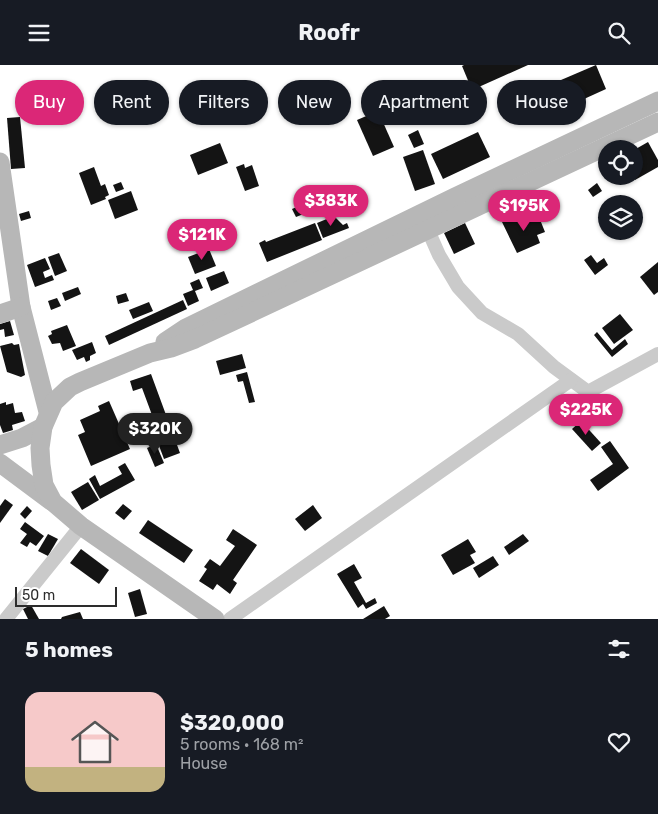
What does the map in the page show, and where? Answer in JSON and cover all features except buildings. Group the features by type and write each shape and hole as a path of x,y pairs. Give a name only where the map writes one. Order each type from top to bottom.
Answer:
{"main road":[{"path":"0,445 22,438 46,419 62,394 80,382 150,353 195,339 658,101"},
{"path":"424,221 658,122"},
{"path":"0,162 21,307 46,419 40,448 40,465 44,485 53,503"},
{"path":"0,315 21,307"},
{"path":"0,463 81,526 215,619"}],"street":[{"path":"424,221 439,255 458,287 482,313 518,333 554,367 588,392 658,353"},
{"path":"230,619 572,380"},
{"path":"6,619 81,526"}]}
